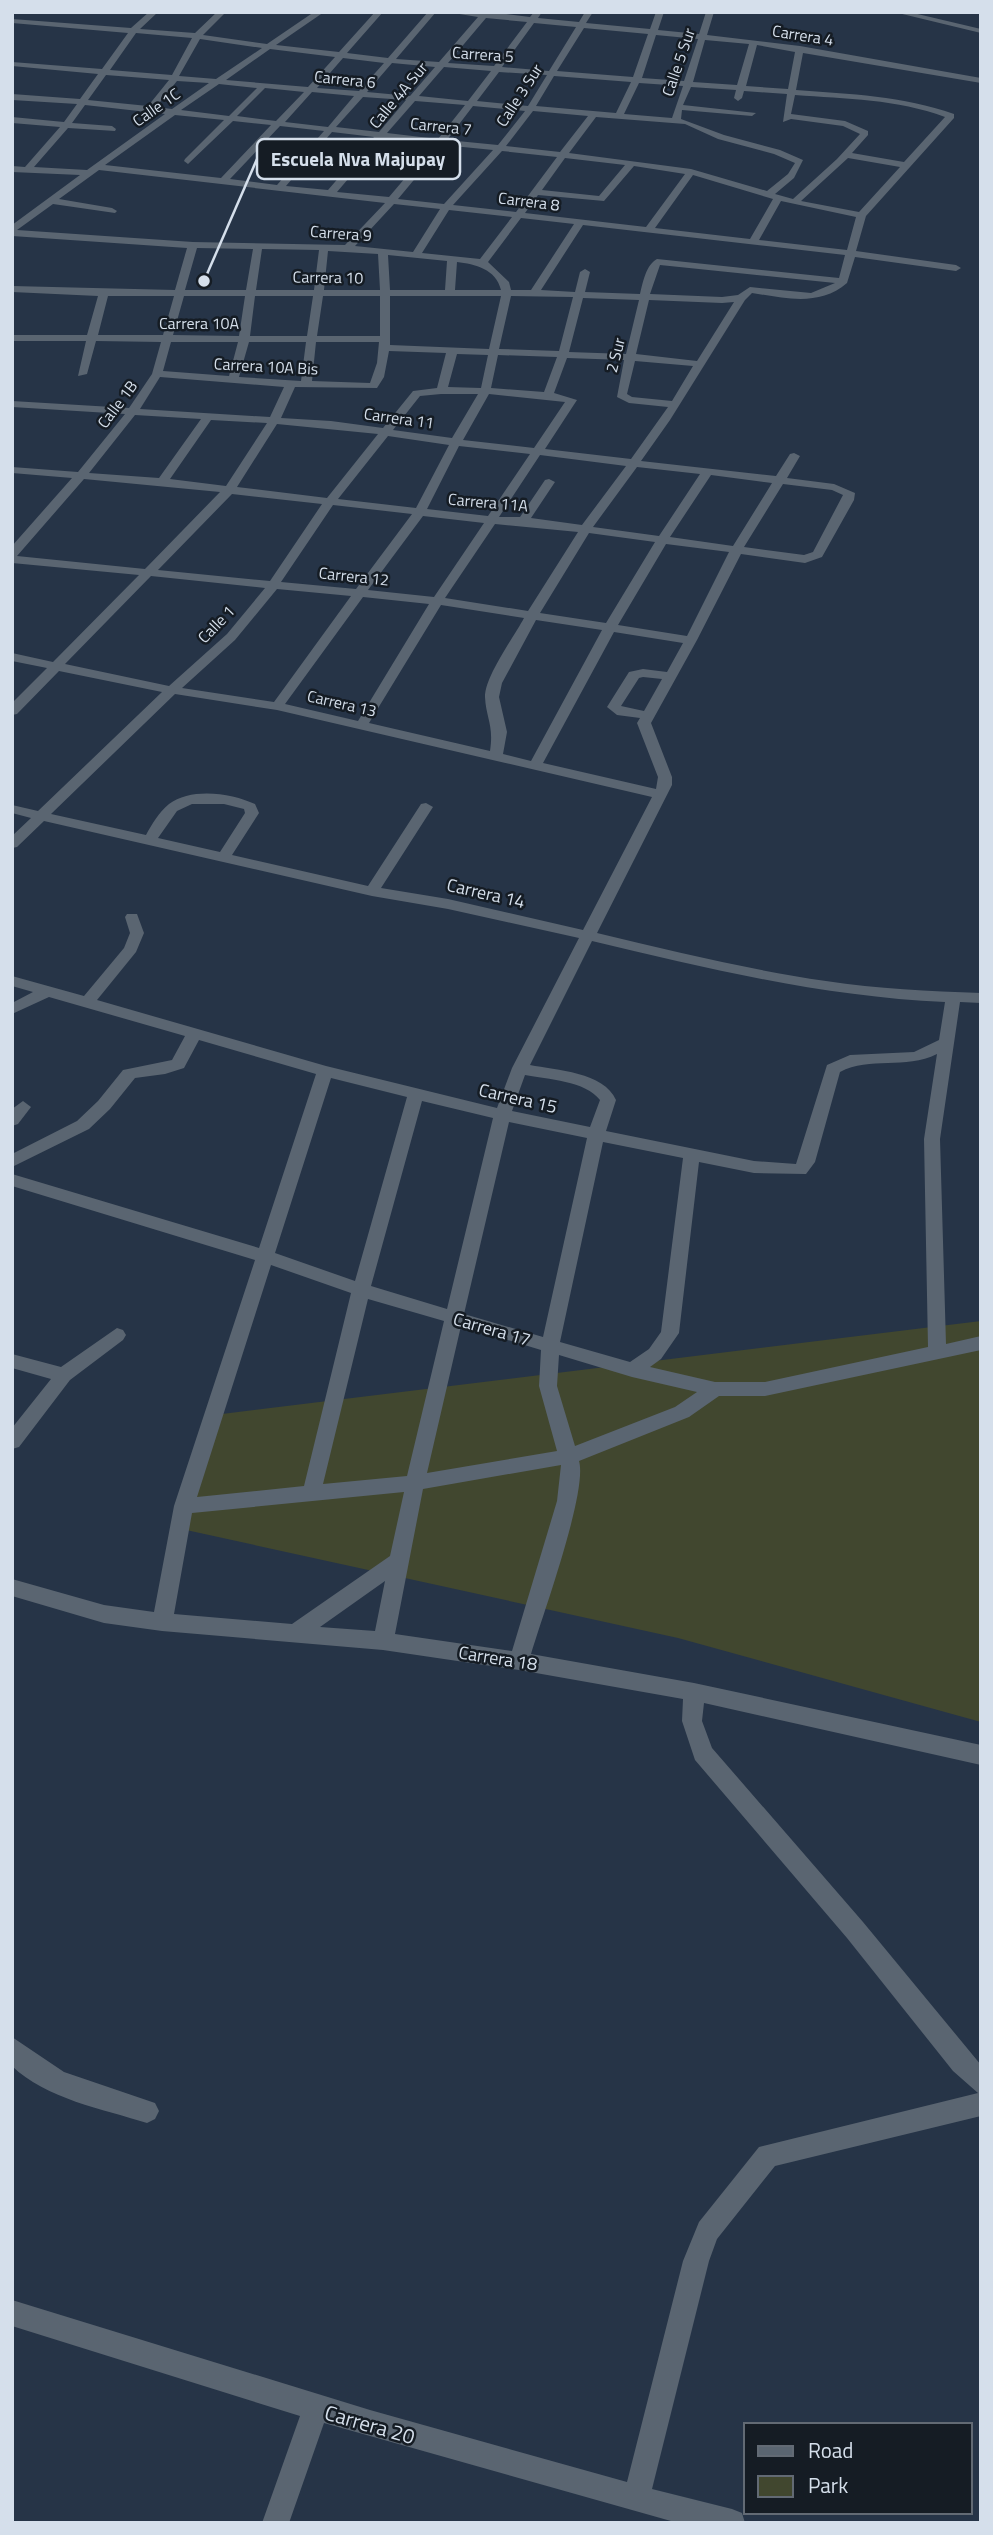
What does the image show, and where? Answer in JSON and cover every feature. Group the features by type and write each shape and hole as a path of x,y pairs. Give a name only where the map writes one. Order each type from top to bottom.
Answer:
{"street":[{"path":"29,168 84,102 134,30 154,12"},
{"path":"150,109 174,79 197,36 222,12"},
{"name":"Calle 1C","path":"12,231 216,81 320,12"},
{"path":"222,182 311,89 379,12"},
{"path":"279,188 432,12"},
{"name":"Carrera 4","path":"451,12 536,16 580,24 754,42 981,80"},
{"name":"Calle 3 Sur","path":"416,254 446,208 502,146 531,108 589,12"},
{"path":"618,117 637,79 660,12"},
{"name":"Calle 5 Sur","path":"676,122 678,107 710,12"},
{"path":"898,12 981,31"},
{"path":"34,23 48,13"},
{"name":"Calle 4A Sur","path":"330,194 486,14"},
{"path":"348,248 445,140 469,103 536,16"},
{"path":"81,26 90,19"},
{"name":"Carrera 5","path":"12,21 197,36 392,61 892,100 951,116 905,165"},
{"path":"733,111 754,42"},
{"path":"795,202 846,155 865,133 827,121 786,118 800,48"},
{"name":"Carrera 6","path":"12,64 692,124 721,137 777,152 800,162 775,195"},
{"path":"188,161 264,85"},
{"name":"Carrera 7","path":"12,97 84,102 564,153 691,172 795,202 861,215"},
{"path":"678,107 751,113"},
{"path":"277,706 420,511 454,442 485,392 506,294 505,284 483,262 593,115"},
{"path":"12,120 112,129"},
{"path":"846,155 905,165"},
{"path":"12,158 38,159"},
{"path":"534,192 601,199 632,163"},
{"path":"496,757 500,732 492,691 533,614 585,530 701,364 767,258 843,281 861,215 905,165"},
{"name":"Carrera 8","path":"12,169 95,170 222,182 753,242 767,258 851,254 956,268"},
{"path":"648,231 691,172"},
{"path":"753,242 775,195"},
{"path":"52,201 113,211"},
{"path":"534,293 580,223"},
{"name":"Carrera 9","path":"12,231 193,245 348,248 483,262"},
{"name":"Calle 1B","path":"12,556 133,411 157,374 193,245"},
{"path":"233,380 253,292 258,245"},
{"path":"306,385 324,247"},
{"path":"383,252 387,294 384,344"},
{"path":"450,294 452,257"},
{"name":"2 Sur","path":"674,404 628,401 622,397 652,267 657,262 664,261 767,258"},
{"path":"548,396 563,355 585,272"},
{"name":"Carrera 10","path":"12,289 104,293 534,293 722,300 745,294 811,295 837,289 843,281"},
{"path":"82,374 104,293"},
{"name":"Carrera 10A","path":"12,338 310,340 452,351 631,357 701,364"},
{"name":"Carrera 10A Bis","path":"157,374 306,385 373,386 380,379 384,344"},
{"path":"361,726 490,520 535,452 573,402 566,398 548,396 442,391 452,351"},
{"path":"12,711 54,665 150,573 229,490 275,419 291,384"},
{"name":"Calle 1","path":"12,844 231,637 274,584 330,501 388,432 411,399 420,392 442,391"},
{"name":"Carrera 11","path":"12,404 275,419 779,480"},
{"path":"162,482 209,415"},
{"path":"383,1641 415,1483 502,1115 520,1068 662,795 665,777 643,723 691,640 737,549 794,456"},
{"name":"Carrera 11A","path":"12,470 162,482 490,520 523,520 805,559 818,554 848,500 849,493 834,487 779,480"},
{"path":"535,766 660,539 708,471"},
{"path":"523,520 549,482"},
{"name":"Carrera 12","path":"12,556 150,573 437,601 691,640"},
{"name":"Carrera 13","path":"12,657 172,690 277,706 662,795"},
{"path":"647,715 618,711 615,709 615,703 634,674 670,676"},
{"path":"150,840 172,808 182,802 239,801 250,807 252,813 224,856"},
{"path":"372,891 426,807"},
{"name":"Carrera 14","path":"12,809 372,891 427,900 780,978 858,991 981,998"},
{"path":"86,1004 131,949 136,933 132,917"},
{"name":"Carrera 15","path":"12,981 325,1071 416,1094 502,1115 754,1167 800,1170 807,1162 833,1069 850,1060 917,1057 947,1042"},
{"path":"12,1009 46,992"},
{"path":"937,1352 932,1139 953,998"},
{"path":"12,1161 83,1125 134,1072 153,1072 178,1064 194,1034"},
{"path":"519,1661 567,1501 572,1470 548,1386 550,1346 596,1135 608,1100 605,1093 584,1082 520,1068"},
{"path":"162,1622 184,1506 325,1071"},
{"path":"311,1495 361,1290 416,1094"},
{"path":"632,1370 655,1354 670,1333 692,1153"},
{"name":"Carrera 17","path":"12,1180 267,1256 361,1290 454,1318 632,1370 715,1389 765,1389 981,1343"},
{"path":"12,1442 64,1375 117,1335"},
{"path":"12,1361 64,1375"},
{"path":"184,1506 415,1483 570,1456 682,1412 715,1389"},
{"path":"294,1634 400,1560"},
{"name":"Carrera 18","path":"12,1587 104,1614 162,1622 383,1641 519,1661 694,1692 981,1755"},
{"path":"694,1692 692,1721 703,1753 855,1930 961,2063 981,2082"},
{"path":"12,2049 23,2062 40,2074 147,2111"},
{"path":"636,2499 690,2294 696,2261 708,2231 768,2155 981,2104"},
{"name":"Carrera 20","path":"12,2313 316,2409 636,2499 732,2523"},
{"path":"275,2523 316,2409"}],"green space":[{"path":"981,1321 981,1722 678,1638 177,1528 214,1415"}],"place":[{"name":"Escuela Nva Majupay","path":"204,281"}]}
